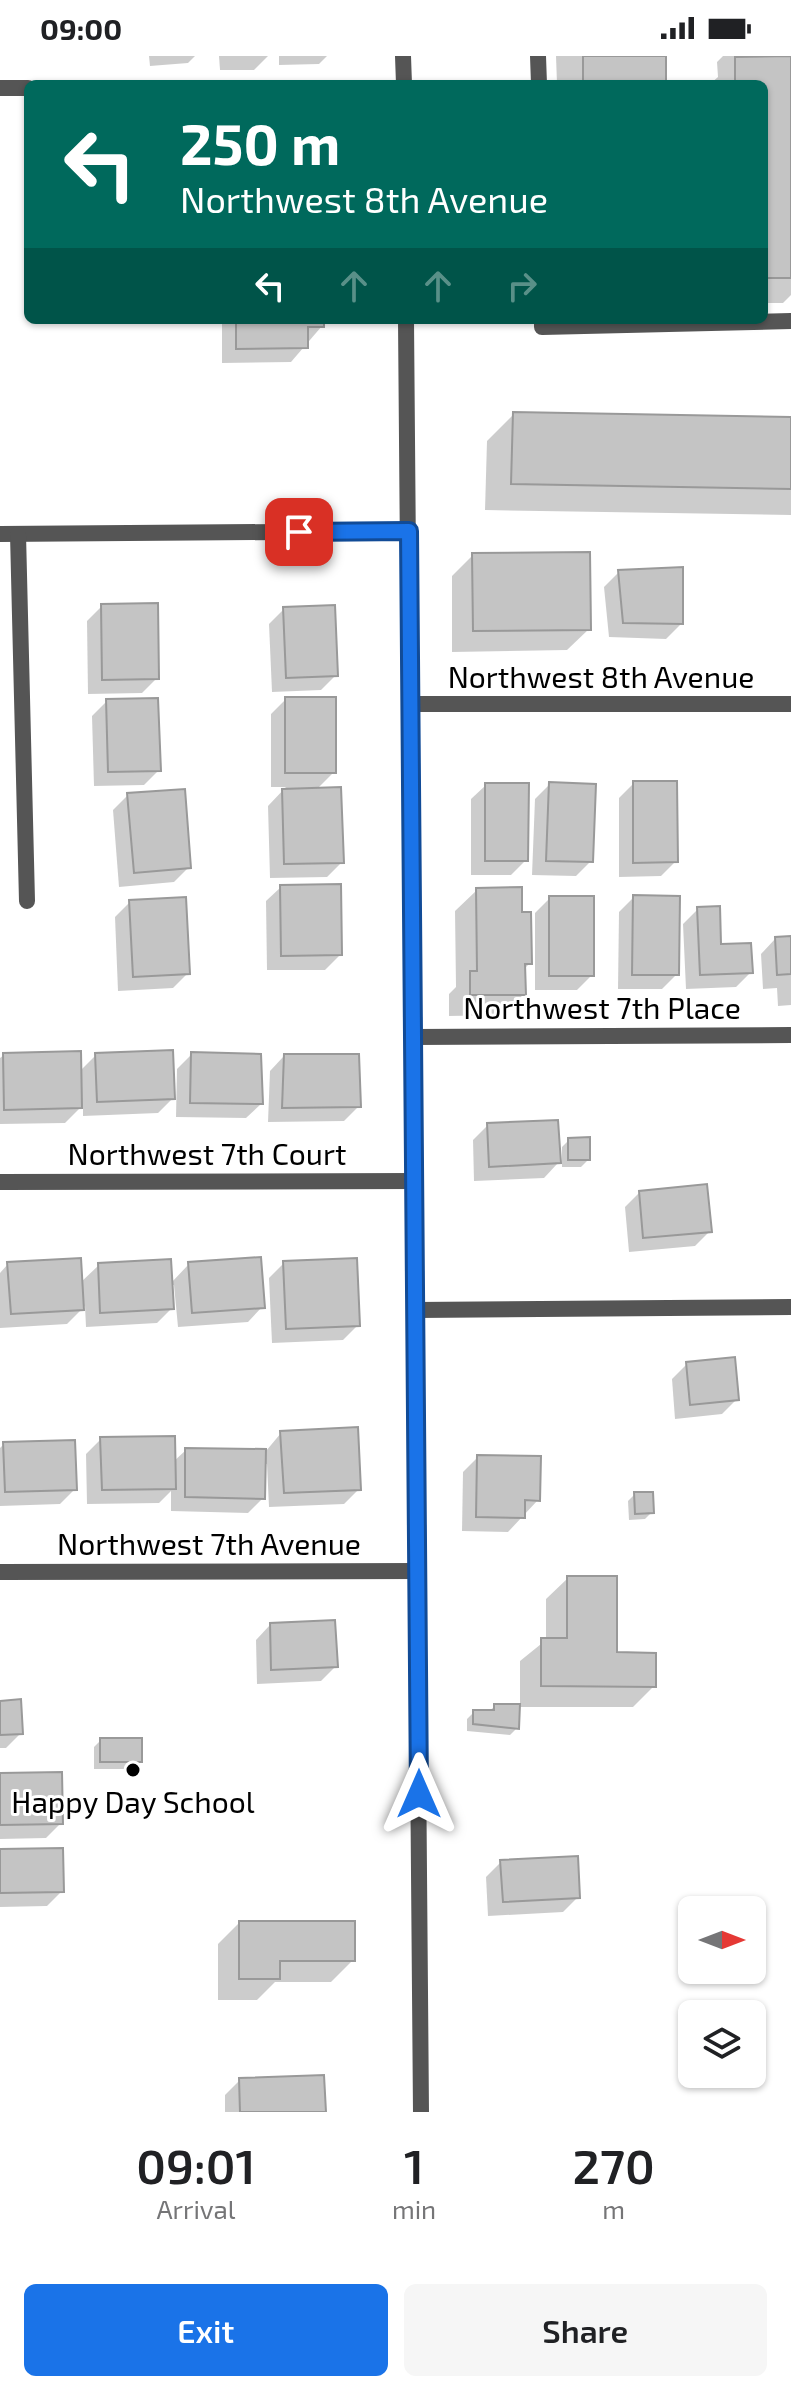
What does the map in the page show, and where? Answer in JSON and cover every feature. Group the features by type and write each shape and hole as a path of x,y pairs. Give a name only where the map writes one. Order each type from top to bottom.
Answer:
{"street":[{"path":"403,56 404,80"},
{"path":"538,56 539,80"},
{"path":"0,88 24,88"},
{"path":"768,322 791,321"},
{"path":"406,324 421,2112"},
{"path":"542,324 542,327 666,324"},
{"path":"0,534 409,531"},
{"path":"18,534 27,901"},
{"name":"Northwest 8th Avenue","path":"411,704 791,704"},
{"name":"Northwest 7th Place","path":"414,1037 791,1035"},
{"name":"Northwest 7th Court","path":"0,1182 415,1181"},
{"path":"416,1310 791,1307"},
{"name":"Northwest 7th Avenue","path":"0,1572 418,1571"}],"building":[{"path":"583,56 666,56 666,80 583,80"},
{"path":"791,56 791,278 768,278 768,80 735,80 735,57"},
{"path":"236,324 324,324 324,327 308,327 308,348 236,349"},
{"path":"513,412 791,417 791,489 511,484"},
{"path":"590,552 591,630 473,631 472,553"},
{"path":"683,567 683,624 623,623 618,570"},
{"path":"158,603 159,679 102,680 101,604"},
{"path":"335,605 338,676 286,678 283,607"},
{"path":"285,697 336,697 336,773 285,773"},
{"path":"158,698 161,771 108,772 106,699"},
{"path":"633,781 677,781 678,862 633,863"},
{"path":"549,782 596,784 593,862 546,861"},
{"path":"485,783 529,783 528,861 485,861"},
{"path":"341,787 344,863 284,864 282,789"},
{"path":"185,789 191,868 134,873 127,793"},
{"path":"341,884 342,955 281,956 280,885"},
{"path":"522,887 522,912 531,912 532,964 525,964 526,995 470,995 470,971 477,971 476,888"},
{"path":"633,895 680,896 679,975 632,975"},
{"path":"549,896 594,896 594,976 549,976"},
{"path":"186,897 190,974 133,977 129,900"},
{"path":"720,906 721,944 751,943 753,973 700,975 697,907"},
{"path":"791,936 791,974 777,975 775,937"},
{"path":"173,1050 175,1099 97,1102 95,1053"},
{"path":"81,1051 82,1108 4,1110 3,1053"},
{"path":"191,1052 261,1054 263,1104 190,1103"},
{"path":"284,1054 359,1054 361,1107 282,1108"},
{"path":"558,1120 561,1163 489,1167 487,1123"},
{"path":"590,1137 590,1160 568,1160 568,1138"},
{"path":"707,1184 712,1232 643,1238 639,1191"},
{"path":"261,1257 265,1308 192,1313 188,1262"},
{"path":"81,1258 84,1310 11,1314 7,1262"},
{"path":"357,1258 360,1326 286,1329 283,1261"},
{"path":"171,1259 174,1309 100,1313 98,1263"},
{"path":"735,1357 739,1400 690,1405 686,1362"},
{"path":"358,1427 361,1490 284,1493 280,1431"},
{"path":"175,1436 176,1489 102,1490 100,1437"},
{"path":"75,1440 77,1490 5,1492 3,1442"},
{"path":"185,1448 266,1449 265,1499 185,1497"},
{"path":"477,1455 541,1456 540,1501 525,1500 525,1518 476,1517"},
{"path":"634,1492 653,1492 654,1513 635,1514"},
{"path":"567,1576 617,1576 617,1652 656,1653 656,1687 541,1686 541,1638 567,1638"},
{"path":"335,1620 338,1667 271,1670 270,1623"},
{"path":"21,1699 23,1734 0,1735 0,1701"},
{"path":"494,1704 520,1704 519,1729 473,1724 473,1710 494,1710"},
{"path":"100,1738 142,1738 142,1762 100,1762"},
{"path":"62,1772 63,1824 0,1825 0,1773"},
{"path":"63,1848 64,1892 0,1893 0,1849"},
{"path":"578,1856 580,1898 503,1902 500,1860"},
{"path":"239,1921 355,1921 355,1961 280,1961 280,1979 239,1979"},
{"path":"324,2075 326,2112 240,2112 239,2078"}],"place":[{"name":"Happy Day School","path":"133,1770"}],"route":[{"path":"299,532 409,531 419,1794"}]}
